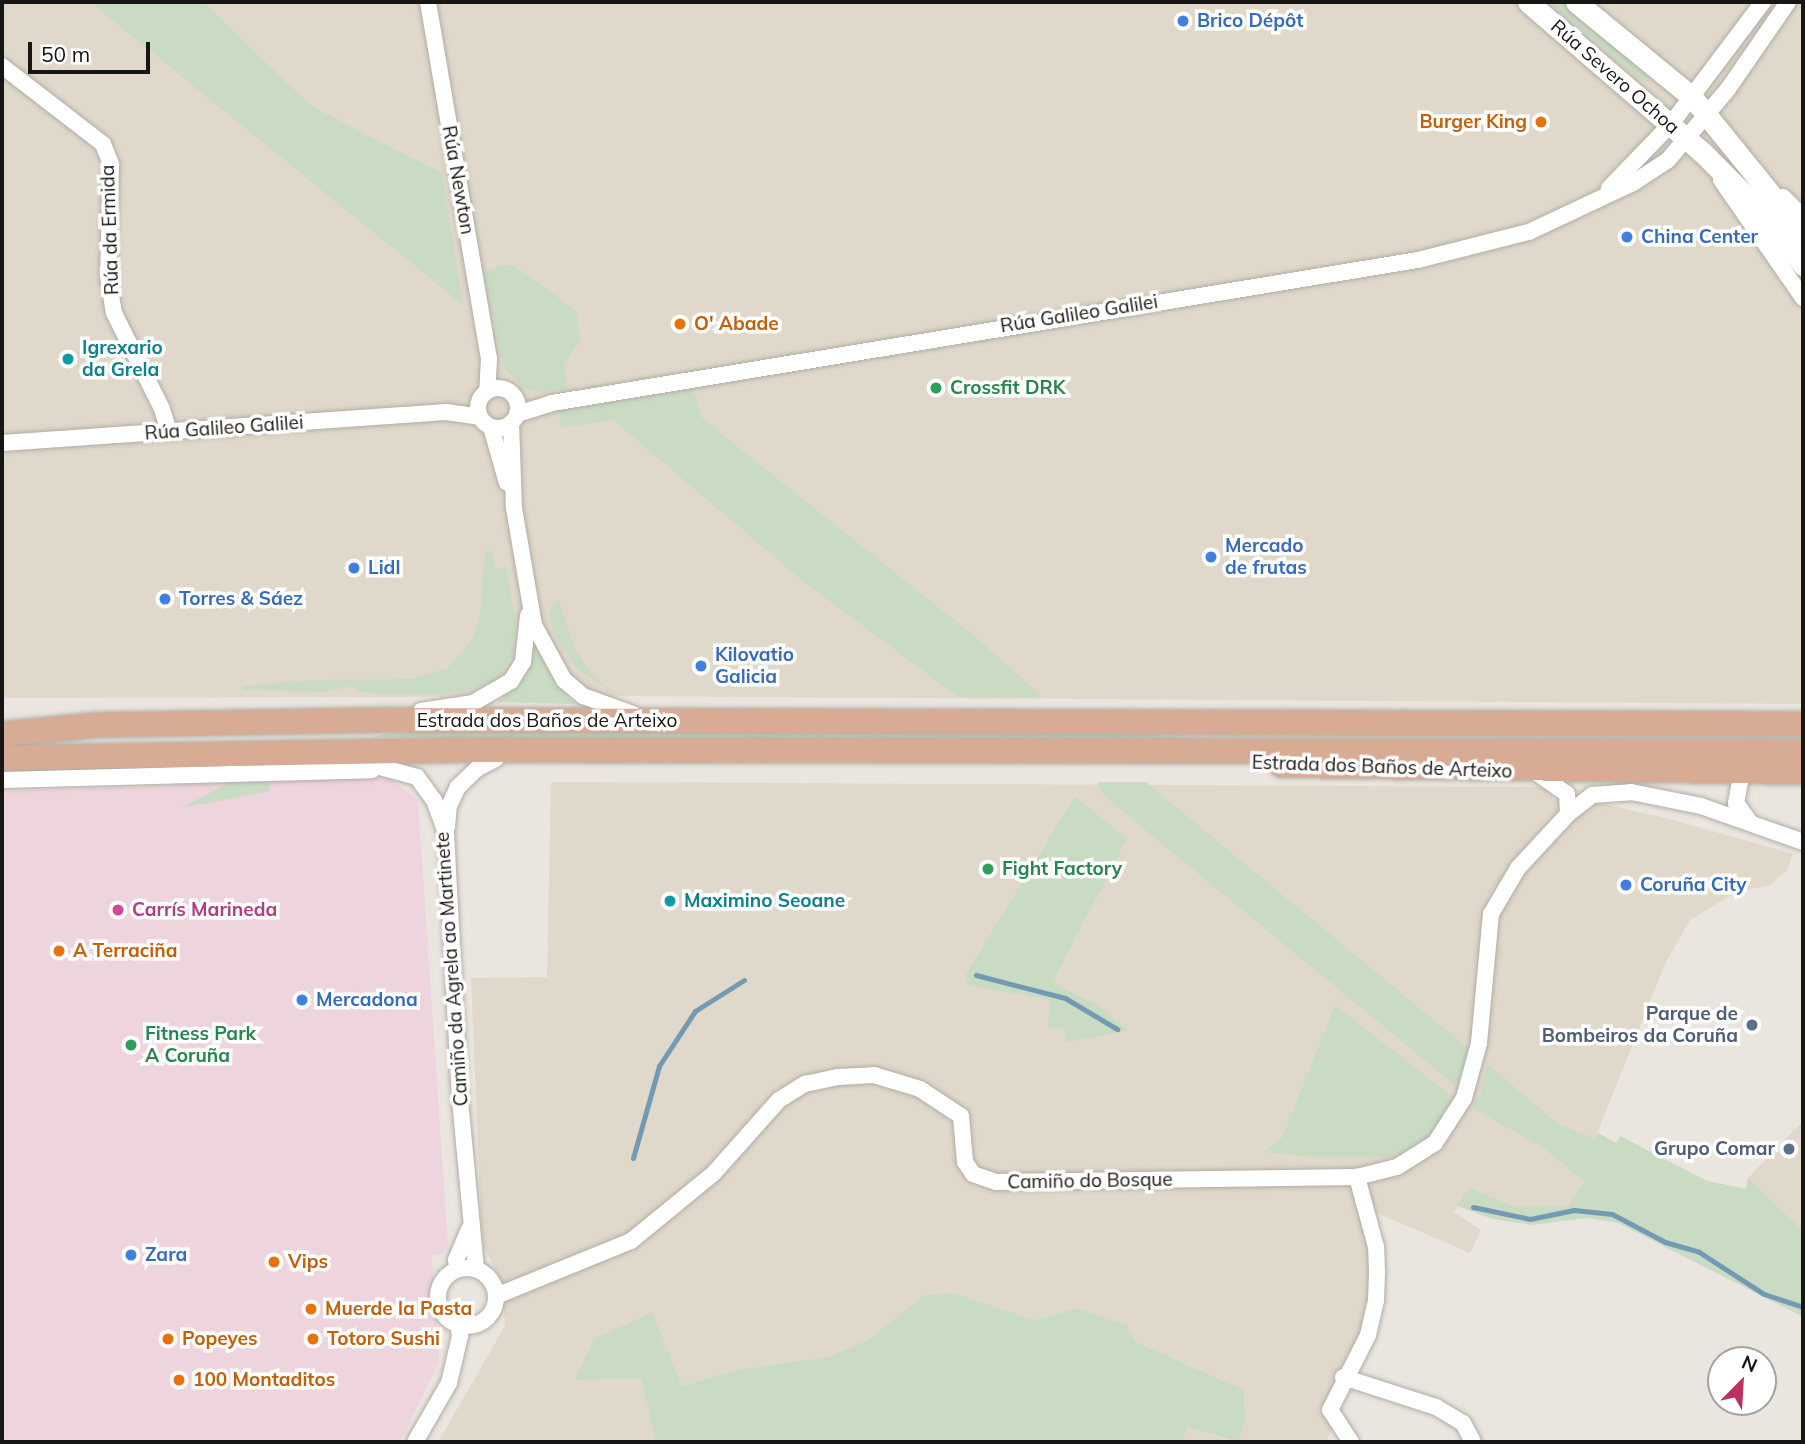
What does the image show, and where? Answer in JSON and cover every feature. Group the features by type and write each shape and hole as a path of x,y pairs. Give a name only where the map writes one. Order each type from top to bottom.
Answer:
{"main road":[{"name":"Rúa Severo Ochoa","path":"1528,2 1695,145 1763,213 1803,265"},
{"name":"Rúa Severo Ochoa","path":"1576,2 1692,97 1756,172 1803,234"},
{"path":"2,720 98,725"},
{"name":"Estrada dos Baños de Arteixo","path":"2,734 98,725 381,720 1803,723"},
{"name":"Estrada dos Baños de Arteixo","path":"1092,723 1271,738 1693,747"},
{"path":"1693,747 1803,741"},
{"name":"Estrada dos Baños de Arteixo","path":"2,758 169,751 1023,752 1693,747"},
{"path":"1693,747 1803,752"},
{"name":"Estrada dos Baños de Arteixo","path":"1023,752 1364,769 1740,778 1803,772"}],"street":[{"name":"Rúa Newton","path":"428,2 496,393 514,419 514,509 534,625 564,680 604,706 666,721"},
{"name":"Rúa Galileo Galilei","path":"1598,197 1636,164 1671,124 1763,2"},
{"name":"Rúa Galileo Galilei","path":"514,419 552,402 1419,260 1529,232 1661,166 1695,145 1708,114 1788,2"},
{"name":"Rúa da Ermida","path":"2,66 103,144 111,164 108,276 114,313 162,409 169,432"},
{"name":"Rúa Severo Ochoa","path":"1695,145 1803,298"},
{"name":"Rúa Severo Ochoa","path":"1756,172 1803,217"},
{"name":"Rúa Newton","path":"496,393 486,422 514,509"},
{"name":"Rúa Galileo Galilei","path":"2,443 446,412 496,393 552,402"},
{"name":"Rúa Galileo Galilei","path":"446,412 486,422"},
{"path":"486,422 514,419"},
{"name":"Rúa Newton","path":"381,720 473,703 511,681 527,645 527,592"},
{"name":"Estrada dos Baños de Arteixo","path":"2,769 202,758 358,761 496,759 576,750"},
{"name":"Estrada dos Baños de Arteixo","path":"446,833 449,806 458,787 478,768 496,759"},
{"name":"Estrada dos Baños de Arteixo","path":"238,771 297,760"},
{"name":"Camiño da Agrela ao Martinete","path":"358,761 416,777 434,800 446,833 469,1230 476,1269 490,1279 496,1296"},
{"name":"Estrada dos Baños de Arteixo","path":"2,780 238,771 392,769"},
{"path":"1534,771 1567,794 1568,814"},
{"path":"1700,806 1725,802 1740,778"},
{"path":"1740,778 1736,803 1749,821"},
{"name":"Camiño do Bosque","path":"496,1296 631,1241 713,1174 779,1100 805,1084 838,1077 874,1075 920,1089 961,1116 965,1162 972,1174 996,1182 1357,1177 1397,1167 1424,1154 1457,1111 1479,1044 1490,914 1518,868 1568,814 1592,795 1631,792 1700,806"},
{"path":"1700,806 1803,842"},
{"path":"1351,1442 1330,1410 1343,1377 1368,1335 1377,1301 1376,1247 1357,1177"},
{"name":"Camiño da Agrela ao Martinete","path":"458,1324 444,1314 438,1297 443,1280 458,1269 456,1260 469,1230"},
{"path":"458,1269 476,1269"},
{"path":"415,1442 449,1383 460,1336 458,1324 484,1320 496,1296"},
{"path":"1343,1377 1436,1407 1463,1423 1473,1442"}],"shaded area":[{"path":"2,2 1803,2 1803,704 632,696 2,698"},
{"path":"178,778 389,778 418,800 448,1246 443,1254 432,1256 439,1362 400,1442 2,1442 2,791 171,786"},
{"path":"551,782 1550,787 1553,800 1595,802 1673,820 1793,854 1787,870 1770,885 1736,892 1690,920 1666,962 1595,1138 1707,1181 1746,1189 1748,1178 1803,1121 1803,1298 1584,1181 1570,1206 1513,1206 1469,1187 1454,1212 1481,1230 1470,1253 1374,1212 1365,1356 1326,1442 1238,1442 1245,1422 1244,1390 1134,1341 1077,1308 1035,1320 958,1300 829,1358 735,1370 681,1386 652,1313 576,1380 641,1379 656,1441 661,1442 438,1442 505,1326 501,1282 482,1242 471,978 547,977"},
{"path":"1187,1427 1235,1442 1183,1442"}],"green space":[{"path":"90,2 203,2 311,106 442,173 463,305"},
{"path":"1548,2 1563,2 1649,75 1643,82"},
{"path":"500,265 512,265 577,312 580,340 564,365 567,389 538,392 523,387 504,368 484,273"},
{"path":"693,389 702,418 971,633 1043,697 958,697 804,582 613,420 561,428 559,411"},
{"path":"485,551 492,551 495,570 506,567 516,621 513,654 496,680 461,692 441,694 381,694 357,691 355,686 323,692 244,690 242,686 309,680 412,679 448,668 473,637 480,614"},
{"path":"558,599 575,649 589,671 610,690 579,671 553,633 549,612"},
{"path":"535,645 565,695 576,704 497,702 518,687 529,671"},
{"path":"421,728 1133,733 1210,740 371,737"},
{"path":"238,778 259,778 269,783 270,791 181,808"},
{"path":"1098,782 1146,782 1470,1050 1456,1086 1138,824 1101,792"},
{"path":"1075,796 1127,839 1052,983 1100,1006 1128,1031 1067,1042 1065,1029 1048,1027 1050,1000 967,985 966,974"},
{"path":"1335,1005 1449,1094 1452,1102 1433,1136 1406,1157 1311,1157 1264,1152 1282,1138"},
{"path":"1487,1064 1557,1123 1594,1139 1598,1133 1616,1143 1620,1136 1707,1181 1746,1189 1748,1178 1803,1231 1803,1317 1618,1223 1587,1218 1532,1225 1493,1219 1457,1206 1469,1187 1513,1206 1569,1206 1584,1181 1542,1147 1472,1108 1481,1093"},
{"path":"953,1293 1035,1320 1077,1308 1127,1325 1134,1341 1244,1390 1245,1422 1238,1442 1187,1427 1183,1442 656,1442 641,1379 575,1380 593,1340 652,1312 682,1386 735,1370 829,1357 870,1339 925,1295"}],"waterway":[{"path":"976,975 1065,998 1117,1029"},
{"path":"633,1158 659,1066 695,1011 744,980"},
{"path":"1473,1207 1530,1219 1574,1210 1612,1214 1665,1242 1699,1252 1764,1294 1803,1307"}],"place":[{"name":"Brico Dépôt","path":"1183,21"},
{"name":"Burger King","path":"1541,122"},
{"name":"China Center","path":"1627,237"},
{"name":"O' Abade","path":"680,324"},
{"name":"Igrexario da Grela","path":"68,359"},
{"name":"Crossfit DRK","path":"936,388"},
{"name":"Mercado de frutas","path":"1211,557"},
{"name":"Lidl","path":"354,568"},
{"name":"Torres & Sáez","path":"165,599"},
{"name":"Kilovatio Galicia","path":"701,666"},
{"name":"Fight Factory","path":"988,869"},
{"name":"Coruña City","path":"1626,885"},
{"name":"Maximino Seoane","path":"670,901"},
{"name":"Carrís Marineda","path":"118,910"},
{"name":"A Terraciña","path":"59,951"},
{"name":"Mercadona","path":"302,1000"},
{"name":"Parque de Bombeiros da Coruña","path":"1752,1025"},
{"name":"Fitness Park A Coruña","path":"131,1045"},
{"name":"Grupo Comar","path":"1789,1149"},
{"name":"Zara","path":"131,1255"},
{"name":"Vips","path":"274,1262"},
{"name":"Muerde la Pasta","path":"311,1309"},
{"name":"Popeyes","path":"168,1339"},
{"name":"Totoro Sushi","path":"313,1339"},
{"name":"100 Montaditos","path":"179,1380"}]}
